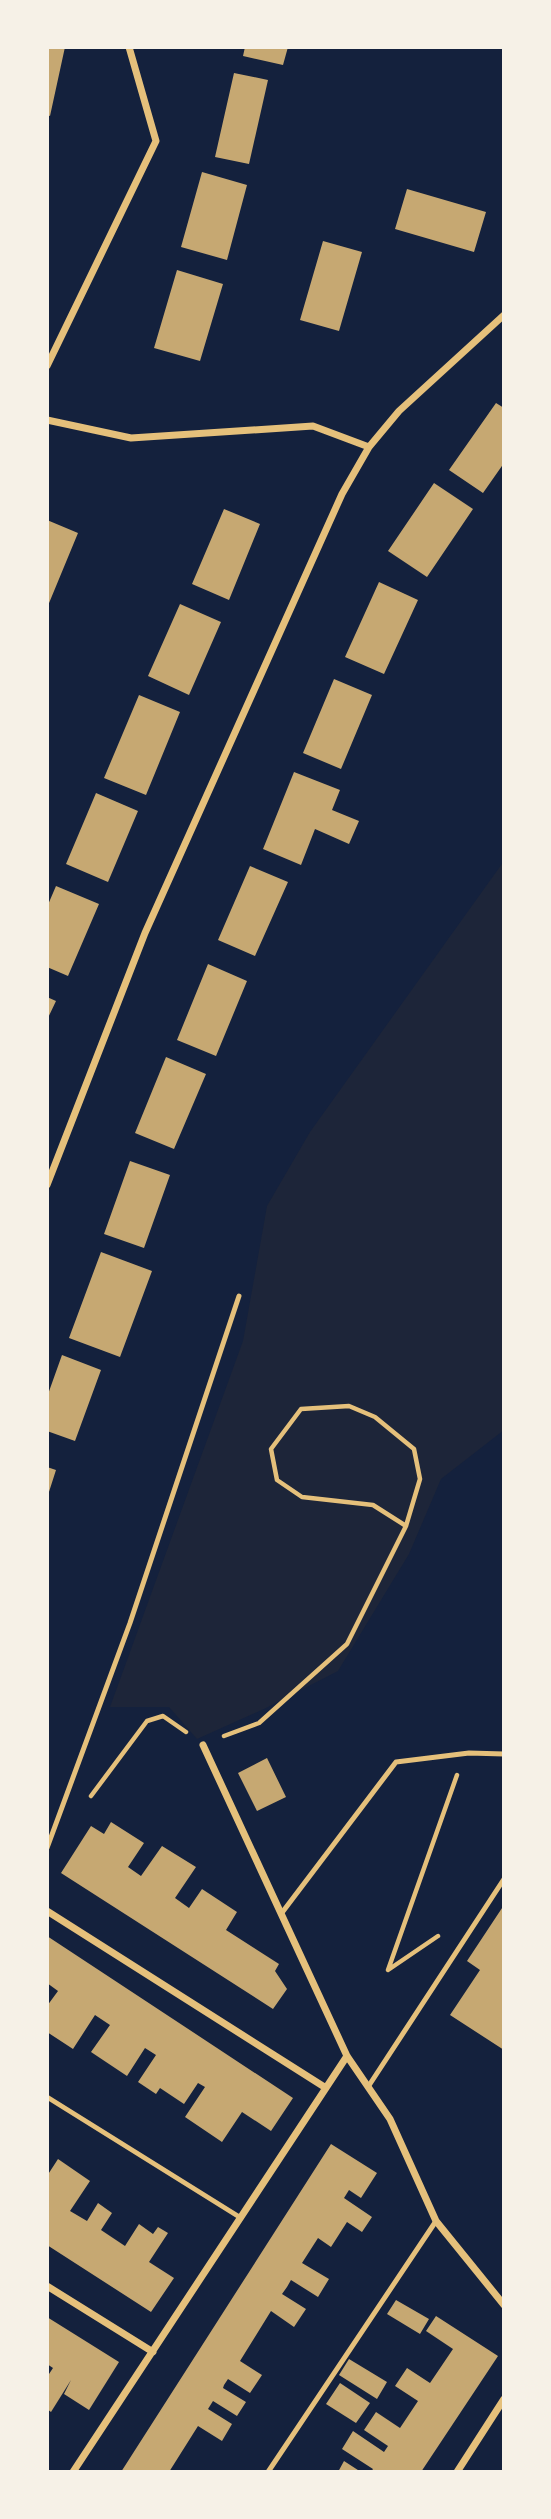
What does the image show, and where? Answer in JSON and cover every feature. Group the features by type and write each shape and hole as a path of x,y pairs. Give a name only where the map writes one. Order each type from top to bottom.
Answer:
{"street":[{"path":"47,366 156,141 128,47"},
{"path":"47,1185 145,933 342,494 369,447 399,411 504,316"},
{"path":"47,420 131,438 313,426 369,447"},
{"path":"203,1745 347,2056 390,2119 436,2221 504,2305"},
{"path":"47,1911 326,2088"},
{"path":"73,2472 347,2056"},
{"path":"47,2286 153,2352"},
{"path":"457,2472 504,2399"}],"lane":[{"path":"47,1848 130,1623 239,1296"},
{"path":"281,1914 396,1762 469,1753 504,1754"},
{"path":"369,2087 504,1879"},
{"path":"47,2097 241,2218"},
{"path":"268,2472 436,2221"}],"path":[{"path":"61,1811 72,1811 87,1802 147,1721 163,1716 203,1745 259,1723 347,1644 406,1525 420,1479 414,1449 375,1417 349,1406 300,1409 271,1449 277,1480 302,1497 373,1505 406,1525"},
{"path":"444,1933 388,1970 459,1768"}],"shaded area":[{"path":"504,861 504,1430 441,1479 409,1554 338,1671 197,1739 169,1707 110,1707 243,1341 267,1206 310,1132"}],"building":[{"path":"47,47 65,47 50,116 47,115"},
{"path":"245,47 288,47 283,65 243,56"},
{"path":"234,73 268,80 249,164 215,157"},
{"path":"202,172 247,185 227,260 181,247"},
{"path":"407,189 486,212 474,252 395,229"},
{"path":"323,241 362,252 339,331 300,320"},
{"path":"177,270 223,284 200,361 154,348"},
{"path":"496,403 504,408 504,463 483,493 449,470"},
{"path":"434,483 473,509 427,577 388,551"},
{"path":"224,509 260,524 229,600 192,584"},
{"path":"47,520 78,533 47,608"},
{"path":"379,582 418,600 384,674 345,657"},
{"path":"180,604 221,622 189,695 148,676"},
{"path":"334,679 372,695 341,769 303,753"},
{"path":"139,695 180,712 146,795 104,778"},
{"path":"294,772 340,790 332,810 359,821 349,844 315,829 301,865 263,849"},
{"path":"96,793 138,811 108,882 66,864"},
{"path":"250,866 288,882 255,956 218,940"},
{"path":"56,886 99,904 68,976 47,967 47,907"},
{"path":"208,964 247,981 216,1056 177,1040"},
{"path":"47,997 56,1001 47,1020"},
{"path":"166,1057 206,1074 174,1149 135,1133"},
{"path":"130,1161 170,1175 144,1248 104,1234"},
{"path":"101,1252 152,1271 120,1357 69,1338"},
{"path":"62,1355 101,1370 75,1441 47,1431 47,1397"},
{"path":"47,1467 56,1470 48,1495 47,1495"},
{"path":"267,1758 286,1797 257,1811 238,1773"},
{"path":"111,1822 144,1843 128,1867 141,1876 162,1846 196,1867 175,1898 189,1908 202,1889 237,1912 226,1930 279,1964 275,1971 287,1989 273,2009 61,1873 91,1826 104,1834"},
{"path":"504,1905 504,2050 450,2015 480,1970 467,1961"},
{"path":"47,1936 293,2098 271,2131 242,2112 222,2142 185,2117 205,2087 198,2083 184,2104 160,2088 156,2094 138,2082 156,2055 145,2048 127,2076 91,2052 110,2025 95,2015 73,2049 47,2032 47,2006 58,1991 47,1983"},
{"path":"331,2144 377,2173 361,2198 349,2190 344,2198 372,2217 362,2232 347,2222 331,2247 318,2238 302,2263 329,2279 318,2297 291,2280 282,2294 306,2309 294,2327 271,2311 240,2361 262,2375 250,2393 228,2379 223,2388 246,2402 237,2416 213,2401 208,2409 232,2424 222,2441 198,2426 169,2472 121,2472"},
{"path":"58,2159 90,2181 70,2211 87,2221 98,2203 112,2213 101,2230 125,2246 139,2224 153,2234 158,2227 168,2233 149,2262 174,2278 151,2312 47,2245 47,2176"},
{"path":"396,2300 429,2319 420,2334 387,2314"},
{"path":"436,2316 498,2356 421,2472 371,2472 373,2469 342,2449 353,2431 384,2452 388,2446 364,2430 376,2412 400,2428 418,2401 395,2386 407,2368 430,2383 453,2349 426,2331"},
{"path":"47,2317 119,2362 89,2410 64,2394 71,2380 51,2412 47,2409 47,2377 53,2368 47,2364"},
{"path":"349,2359 387,2382 377,2399 339,2375"},
{"path":"340,2383 370,2403 356,2423 326,2404"},
{"path":"344,2461 361,2472 338,2472"}]}
